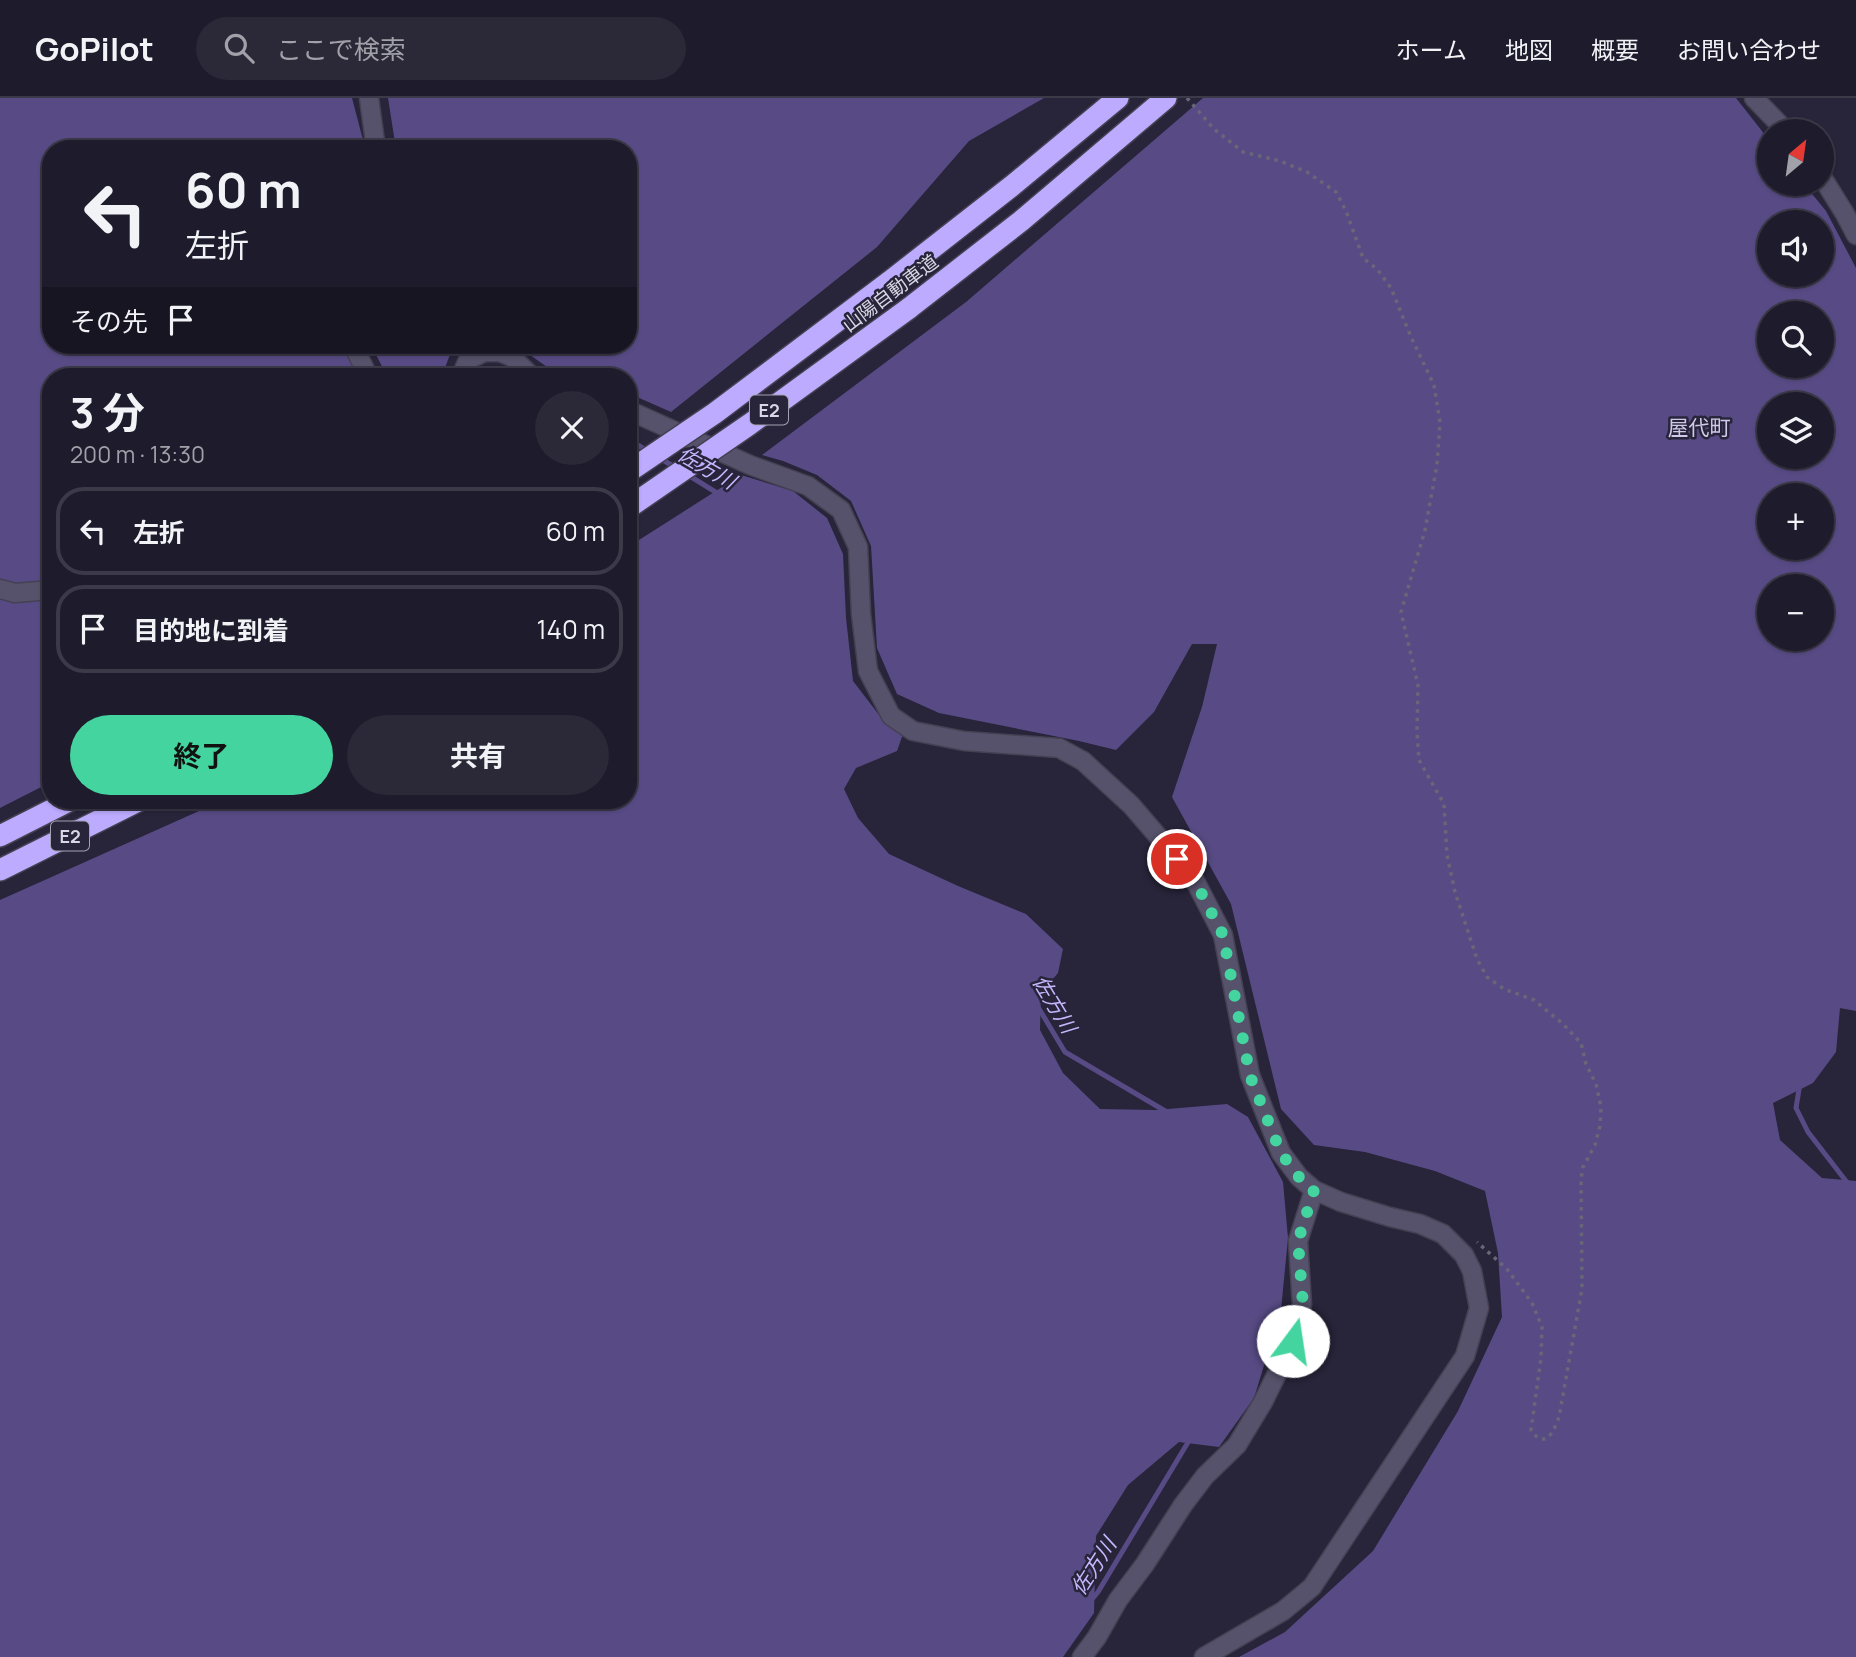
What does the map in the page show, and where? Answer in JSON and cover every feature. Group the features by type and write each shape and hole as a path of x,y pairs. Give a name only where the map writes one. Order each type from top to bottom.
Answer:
{"highway":[{"name":"山陽自動車道","path":"637,466 715,413 889,282 1013,186 1118,98"},
{"name":"山陽自動車道","path":"637,502 762,416 908,309 1021,221 1166,98"},
{"name":"E2","path":"0,836 53,809"},
{"name":"E2","path":"0,870 122,809"}],"street":[{"path":"369,98 375,140"},
{"path":"1754,98 1774,119"},
{"path":"1834,196 1856,235"},
{"path":"464,368 468,360 480,354"},
{"path":"506,354 512,356 523,368"},
{"path":"637,414 750,465 808,486 841,510 858,547 861,614 868,671 891,716 913,731 964,741 1059,748 1083,761 1131,805 1193,877 1223,935 1250,1076 1281,1153 1299,1177 1314,1190 1341,1202 1420,1224 1443,1234 1464,1255 1472,1271 1479,1308 1465,1356 1312,1587 1283,1611 1204,1657"},
{"path":"0,589 15,593 42,591"},
{"path":"1082,1657 1183,1505 1205,1476 1237,1445 1263,1402 1293,1341 1303,1305 1298,1241 1314,1190"}],"path":[{"path":"1187,98 1214,129 1243,152 1280,161 1307,172 1336,192 1363,258 1377,269 1391,288 1434,384 1440,422 1437,465 1425,530 1401,612 1418,685 1419,760 1444,804 1447,855 1455,892 1477,959 1487,977 1504,989 1534,1000 1581,1043 1601,1107 1595,1145 1583,1167 1581,1179 1582,1289 1559,1417 1554,1430 1545,1439 1535,1436 1531,1430 1541,1358 1542,1326 1532,1303 1507,1269"}],"shaded area":[{"path":"0,98 352,98 363,140 42,140 42,354 348,354 355,368 42,368 42,787 0,808"},
{"path":"388,98 1044,98 969,141 877,247 671,412 637,397 637,368 549,368 529,354 637,354 637,140 395,140"},
{"path":"1203,98 1736,98 1757,125 1757,196 1814,196 1825,210 1757,210 1757,287 1834,287 1834,226 1856,268 1856,1011 1840,1008 1836,1052 1813,1083 1773,1103 1780,1140 1822,1178 1856,1181 1856,1657 1239,1657 1285,1632 1373,1551 1458,1411 1502,1317 1498,1253 1485,1191 1435,1171 1365,1152 1314,1145 1281,1109 1231,904 1172,797 1202,707 1217,644 1192,644 1154,712 1116,750 939,713 897,694 877,648 871,546 851,501 817,475 762,455 966,302"},
{"path":"376,354 450,354 445,368 383,368"},
{"path":"741,475 793,491 827,518 843,554 853,681 883,720 903,734 897,751 856,768 844,789 858,818 889,854 1026,914 1063,949 1058,973 1041,993 1040,1030 1063,1073 1100,1109 1156,1110 1227,1104 1248,1117 1283,1182 1288,1238 1281,1310 1254,1398 1219,1447 1179,1442 1128,1485 1096,1536 1094,1613 1063,1657 0,1657 0,900 204,809 637,809 637,541"}],"waterway":[{"name":"佐方川","path":"443,98 454,140"},
{"path":"1649,98 1667,119 1748,184 1768,210"},
{"path":"1809,301 1813,293 1810,287"},
{"path":"1781,378 1783,392"},
{"name":"佐方川","path":"637,445 649,452"},
{"name":"佐方川","path":"658,457 676,468"},
{"path":"1834,465 1847,495 1849,557 1856,587"},
{"name":"佐方川","path":"688,475 730,501 770,507 801,543 813,626 815,776 886,879 1005,952 1065,1052 1228,1148 1272,1219 1257,1289 1193,1434 1098,1592 1044,1657"},
{"path":"1856,885 1834,928 1826,1025 1810,1066 1801,1077 1796,1108 1808,1132 1856,1194"}],"district":[{"name":"屋代町","path":"1699,427"}],"route":[{"path":"1177,859 1193,877 1223,935 1250,1076 1281,1153 1299,1177 1314,1190 1298,1241 1303,1305 1293,1341"}]}
